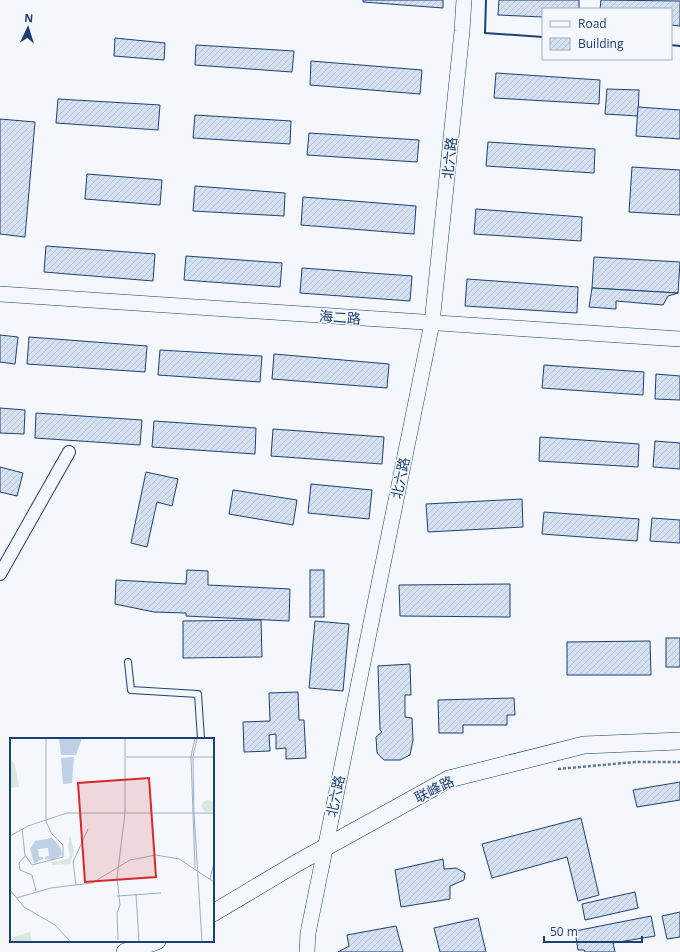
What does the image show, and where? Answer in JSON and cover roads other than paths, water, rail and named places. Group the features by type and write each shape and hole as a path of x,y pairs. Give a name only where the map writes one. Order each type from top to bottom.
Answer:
{"main road":[{"name":"联峰路","path":"214,912 449,778 584,745 680,741"},
{"path":"125,952 154,942"}],"street":[{"name":"北六路","path":"307,952 308,933 432,323 464,0"},
{"name":"海二路","path":"0,294 680,339"},
{"path":"0,574 69,452"}],"lane":[{"path":"128,662 131,690 198,694 202,738"}]}
